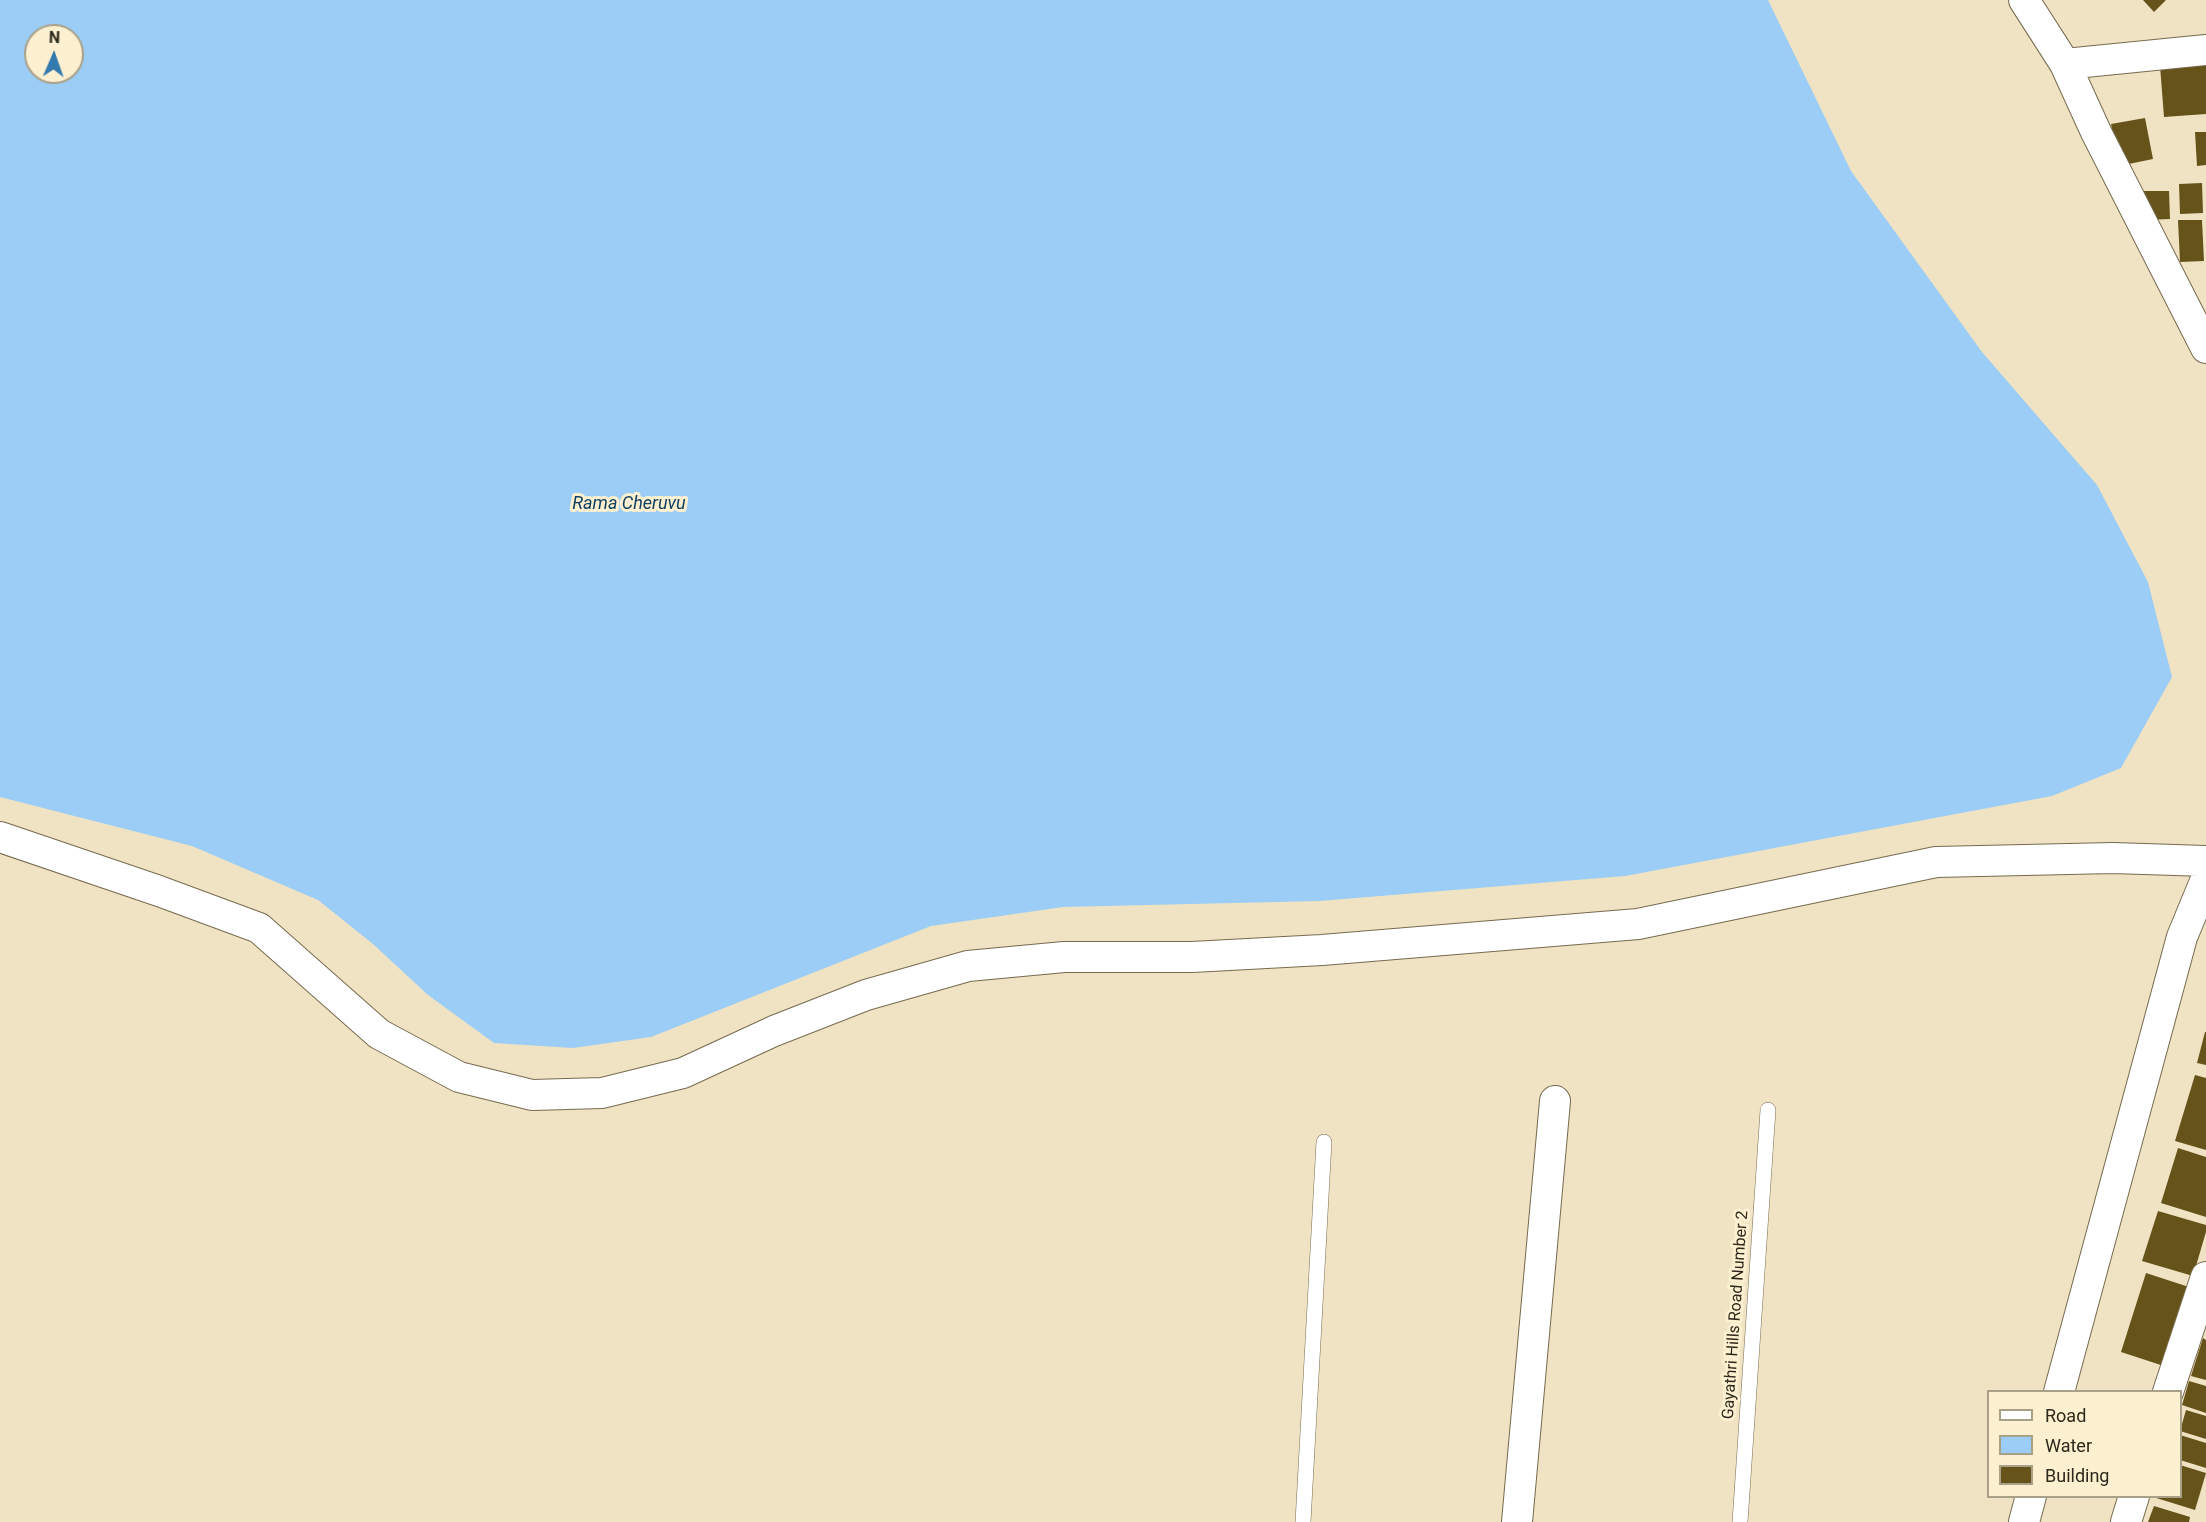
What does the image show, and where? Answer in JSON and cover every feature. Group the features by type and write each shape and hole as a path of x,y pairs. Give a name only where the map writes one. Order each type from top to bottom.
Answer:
{"street":[{"path":"2024,0 2065,64 2096,132 2206,348"},
{"path":"2065,64 2206,50"},
{"path":"0,837 159,891 258,928 379,1034 459,1077 532,1095 602,1093 683,1072 774,1031 866,995 968,966 1064,957 1192,957 1322,950 1638,924 1936,862 2102,858 2206,861"},
{"path":"2060,1390 2182,937 2206,879"},
{"path":"1517,1522 1555,1101"},
{"path":"2169,1390 2206,1276"},
{"path":"2024,1522 2031,1498"},
{"path":"2126,1522 2134,1498"}],"lane":[{"name":"Gayathri Hills Road Number 2","path":"1740,1522 1768,1110"},
{"path":"1303,1522 1324,1142"}],"water":[{"name":"Rama Cheruvu","path":"0,0 1768,0 1851,171 1982,352 2097,485 2148,582 2172,677 2121,768 2052,796 1625,876 1319,901 1063,907 931,926 651,1037 573,1048 494,1043 428,995 373,944 318,900 192,846 0,797"}],"building":[{"path":"2143,0 2166,0 2154,12"},
{"path":"2206,62 2206,114 2164,117 2160,66"},
{"path":"2145,118 2153,159 2119,166 2111,124"},
{"path":"2195,132 2206,132 2206,165 2197,166"},
{"path":"2202,183 2203,213 2180,214 2179,184"},
{"path":"2144,191 2169,191 2170,219 2145,220"},
{"path":"2178,220 2202,220 2204,261 2180,262"},
{"path":"2206,1032 2206,1065 2197,1063"},
{"path":"2195,1075 2206,1078 2206,1150 2175,1141"},
{"path":"2178,1148 2206,1157 2206,1217 2161,1203"},
{"path":"2158,1211 2206,1225 2193,1276 2142,1261"},
{"path":"2146,1273 2192,1288 2167,1367 2121,1352"},
{"path":"2203,1338 2206,1340 2206,1380 2191,1376"},
{"path":"2189,1381 2206,1386 2206,1413 2182,1405"},
{"path":"2186,1410 2206,1416 2206,1439 2182,1432"},
{"path":"2182,1436 2206,1443 2206,1468 2182,1461"},
{"path":"2182,1466 2206,1473 2195,1510 2156,1498 2182,1498"},
{"path":"2154,1506 2190,1517 2189,1522 2148,1522"}]}
